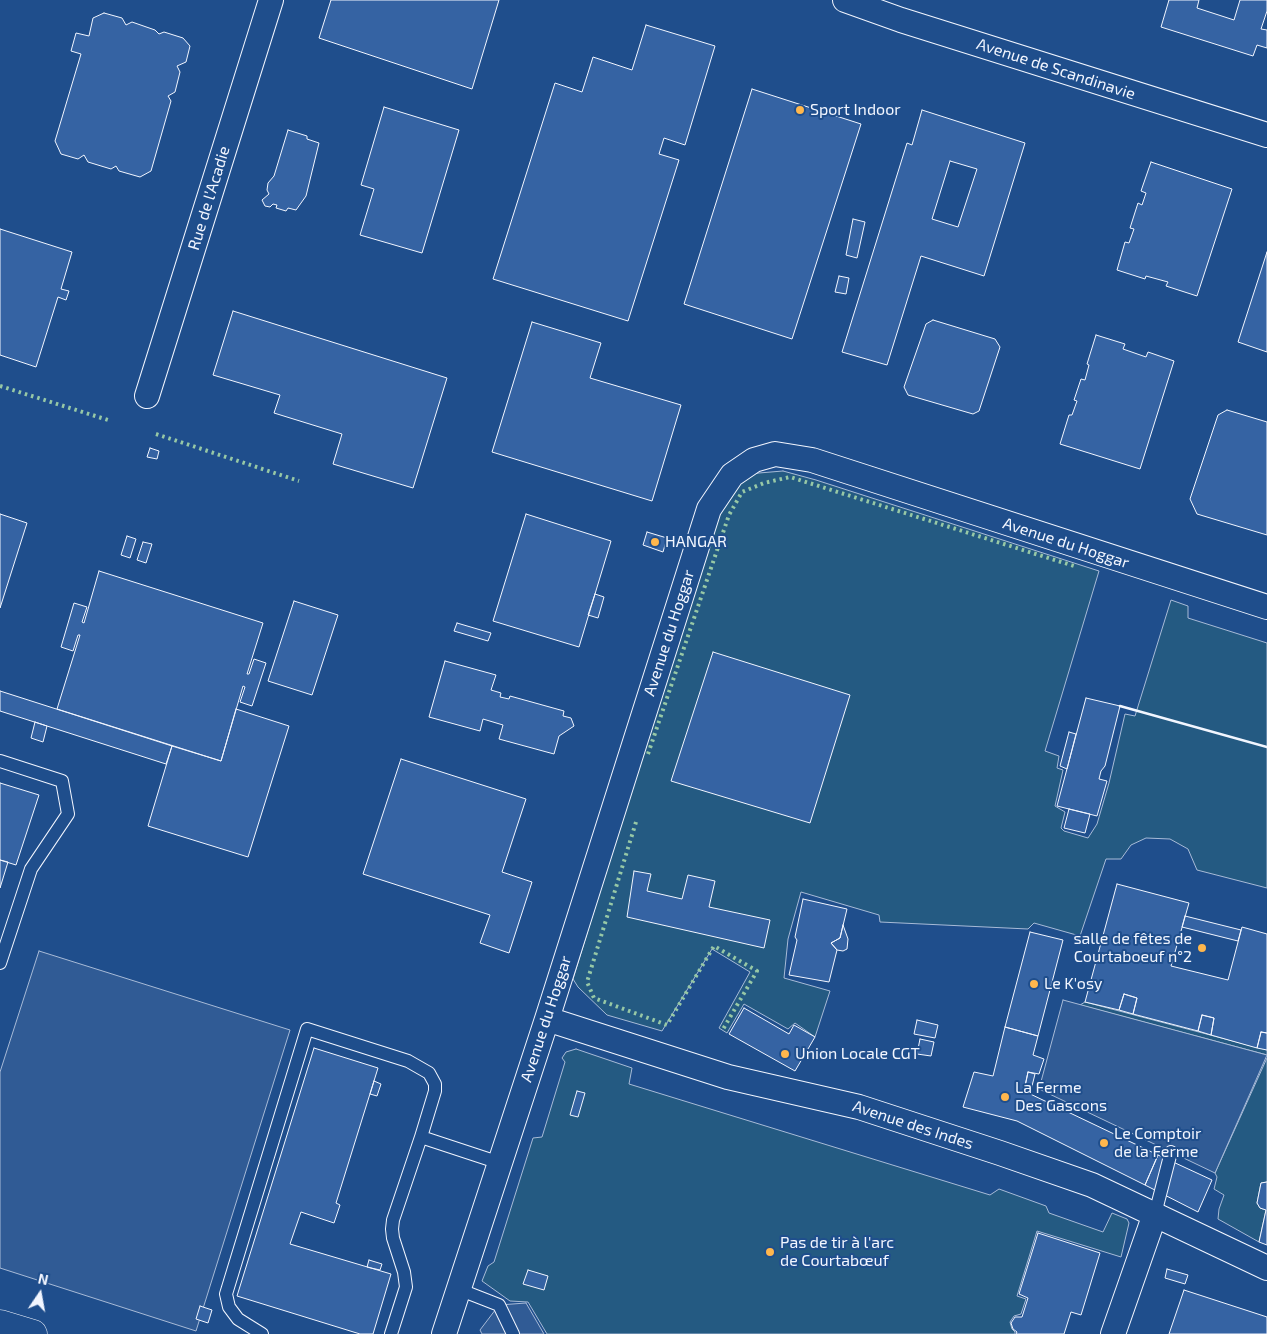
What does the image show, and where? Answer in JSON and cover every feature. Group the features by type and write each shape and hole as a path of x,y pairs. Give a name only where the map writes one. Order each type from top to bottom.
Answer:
{"street":[{"name":"Rue de l’Acadie","path":"147,396 271,0"},
{"name":"Avenue de Scandinavie","path":"845,0 920,26 1267,135"},
{"name":"Avenue du Hoggar","path":"444,1334 547,1019 709,509 732,475 754,460 776,454 812,460 1267,607"},
{"name":"Avenue des Indes","path":"547,1019 728,1077 868,1110 1092,1185 1267,1268"},
{"path":"1113,1334 1155,1214"}],"lane":[{"path":"0,761 62,781 68,814 30,869 0,963"},
{"path":"262,1334 238,1319 229,1308 226,1294 307,1030 408,1061 429,1073 434,1079 435,1091 393,1220 393,1238 404,1272 406,1287 391,1334"},
{"path":"421,1137 500,1163"},
{"path":"1155,1214 1171,1152"},
{"path":"458,1289 500,1304 513,1334"}],"shaded area":[{"path":"783,471 1099,571 1045,751 1059,756 1057,768 1063,770 1055,806 1065,812 1061,828 1064,831 1088,838 1097,824 1109,783 1125,714 1135,716 1171,600 1188,606 1188,618 1267,643 1267,888 1197,870 1188,849 1170,839 1146,838 1131,845 1121,859 1106,859 1080,936 1034,923 1028,929 880,922 879,915 801,892 788,939 784,978 830,991 815,1037 795,1023 788,1029 744,1004 727,1033 719,1028 750,972 712,949 662,1031 607,1015 578,987 573,979 713,522 747,474"},
{"path":"39,951 290,1030 196,1331 0,1268 0,1072"},
{"path":"1063,1000 1267,1055 1215,1173 1039,1089"},
{"path":"1085,1002 1267,1050 1267,1055 1080,1005"},
{"name":"Pas de tir à l'arc de Courtabœuf","path":"576,1049 632,1068 629,1084 990,1195 999,1189 1046,1206 1049,1213 1103,1232 1112,1213 1127,1219 1129,1223 1121,1257 1037,1231 1017,1296 1026,1299 1021,1314 1014,1316 1010,1322 1015,1334 547,1334 528,1302 510,1301 482,1281 488,1266 494,1262 533,1138 542,1137 565,1062 562,1058 566,1052"},
{"path":"1267,1058 1267,1182 1261,1183 1257,1203 1260,1208 1266,1210 1259,1242 1218,1219 1224,1195 1214,1189 1217,1177 1215,1173"},
{"path":"526,1303 544,1334 482,1334 480,1330 499,1305"}],"building":[{"path":"331,0 499,0 472,89 319,38"},
{"path":"1169,0 1199,0 1197,8 1234,20 1240,0 1267,0 1267,11 1261,29 1267,30 1267,48 1257,45 1253,56 1161,27"},
{"path":"104,13 122,18 126,25 132,22 155,30 159,34 164,32 183,38 190,46 186,62 177,66 180,72 175,92 168,96 171,101 151,171 140,177 119,171 116,166 111,169 88,162 84,155 78,159 61,154 55,141 81,54 71,51 76,33 89,36 93,18"},
{"path":"646,25 715,46 685,145 664,138 659,154 679,160 628,321 493,279 555,83 582,92 593,57 632,70"},
{"path":"752,89 861,124 792,339 684,304"},
{"path":"384,107 459,130 422,253 360,235 374,189 361,185"},
{"path":"922,110 1025,143 984,276 921,256 887,365 842,352 907,143 912,145","holes":["950,161 977,169 958,227 932,219"]},
{"path":"288,130 307,136 307,139 319,143 306,196 296,210 288,208 286,211 276,208 277,205 273,204 270,207 265,206 262,200 269,194 267,190 268,183 274,176"},
{"path":"1151,162 1232,189 1197,296 1166,286 1168,282 1146,276 1145,279 1117,270 1125,242 1129,243 1134,229 1130,228 1138,203 1142,205 1146,193 1141,191"},
{"path":"853,219 865,222 857,258 846,255"},
{"path":"0,229 72,252 61,289 69,291 66,300 58,297 36,367 0,355"},
{"path":"1267,252 1267,352 1238,342"},
{"path":"839,276 849,278 846,294 835,292"},
{"path":"233,311 447,378 413,488 333,464 342,434 274,413 280,395 213,375"},
{"path":"933,320 995,339 1000,347 979,411 973,414 908,395 904,387 926,324"},
{"path":"532,322 601,343 590,378 681,405 652,501 492,452"},
{"path":"1096,335 1125,344 1123,349 1146,357 1148,352 1174,361 1140,469 1060,444 1069,415 1072,415 1077,401 1074,400 1081,379 1085,380 1089,365 1087,364"},
{"path":"1227,410 1267,422 1267,535 1197,514 1190,499 1218,415"},
{"path":"150,448 159,451 157,459 147,457"},
{"path":"0,514 27,523 0,608"},
{"path":"526,514 611,541 579,647 493,621"},
{"name":"HANGAR","path":"647,532 667,538 663,552 643,545"},
{"path":"127,536 136,539 130,558 121,555"},
{"path":"143,542 152,544 146,563 137,560"},
{"path":"99,571 263,623 247,674 249,674 254,659 266,663 252,706 240,702 245,687 243,686 221,761 57,709 80,635 78,635 73,651 61,647 74,603 87,607 82,622 84,623"},
{"path":"595,594 604,597 598,618 588,615"},
{"path":"294,601 338,615 312,695 268,681"},
{"path":"457,623 491,633 488,641 454,631"},
{"path":"713,652 850,695 810,823 671,781"},
{"path":"445,661 496,675 491,690 501,693 500,697 509,699 510,696 564,711 563,716 571,718 574,726 559,736 554,754 499,739 503,725 483,719 480,731 429,717"},
{"path":"0,691 172,746 166,764 0,711"},
{"path":"1086,698 1120,706 1105,766 1101,771 1099,779 1107,781 1097,816 1057,806"},
{"path":"236,709 289,726 248,857 148,826 172,746 221,761"},
{"path":"35,722 47,726 43,742 31,738"},
{"path":"1069,732 1076,734 1067,769 1060,766"},
{"path":"401,759 526,799 502,872 532,882 509,953 480,943 490,915 363,874"},
{"path":"0,783 39,795 16,865 0,860"},
{"path":"1069,809 1090,814 1085,833 1064,828"},
{"path":"0,860 8,862 0,888"},
{"path":"634,871 651,874 647,891 682,899 688,875 715,881 709,907 770,920 764,948 627,917"},
{"path":"1117,884 1189,903 1171,966 1228,980 1242,927 1267,934 1267,1033 1261,1032 1257,1048 1211,1035 1214,1018 1202,1015 1198,1031 1133,1014 1137,998 1124,994 1119,1010 1085,1002"},
{"path":"803,899 847,909 840,938 831,943 837,950 829,982 789,975 797,940 795,937"},
{"path":"1185,916 1241,930 1238,941 1182,927"},
{"path":"843,925 848,939 847,949 843,951 837,950 831,943 840,938"},
{"name":"Le K'osy","path":"1030,932 1063,940 1038,1036 1005,1027"},
{"path":"1124,994 1137,998 1133,1014 1119,1010"},
{"name":"Union Locale CGT","path":"744,1008 789,1034 794,1025 815,1037 795,1071 729,1034"},
{"path":"1202,1015 1214,1018 1211,1035 1198,1031"},
{"path":"917,1020 938,1025 935,1038 914,1034"},
{"path":"1005,1027 1038,1036 1033,1055 1044,1059 1039,1074 1028,1072 1024,1091 1158,1155 1145,1185 1017,1121 963,1107 974,1072 993,1076"},
{"path":"1261,1032 1267,1033 1267,1050 1257,1048"},
{"path":"920,1039 934,1042 931,1056 917,1054"},
{"path":"314,1048 378,1068 336,1203 340,1205 334,1223 301,1212 290,1244 391,1274 373,1334 360,1334 237,1296"},
{"path":"1028,1072 1035,1074 1030,1094 1024,1091"},
{"path":"374,1081 381,1084 377,1096 370,1094"},
{"path":"577,1091 585,1093 578,1117 570,1115"},
{"path":"1158,1155 1212,1180 1198,1212 1145,1185"},
{"path":"1267,1182 1267,1245 1259,1242 1266,1210 1260,1208 1257,1203 1261,1183"},
{"path":"1038,1233 1100,1253 1081,1315 1071,1312 1064,1334 1016,1334 1017,1332 1013,1329 1011,1323 1015,1317 1022,1317 1028,1298 1019,1294"},
{"path":"369,1260 382,1264 380,1270 367,1267"},
{"path":"1167,1269 1188,1275 1185,1284 1165,1278"},
{"path":"528,1270 548,1276 544,1290 523,1284"},
{"path":"1184,1290 1267,1317 1267,1334 1169,1334"},
{"path":"200,1306 212,1310 208,1323 196,1319"}],"hedge":[{"path":"0,386 108,420"},
{"path":"156,434 299,481"},
{"path":"648,754 729,515 742,492 764,483 790,477 1074,566"},
{"path":"636,822 587,982 594,998 667,1025 714,946 757,971 722,1031"}],"wall":[{"path":"1120,706 1267,747"}],"place":[{"name":"Sport Indoor","path":"800,110"},
{"name":"HANGAR","path":"655,542"},
{"name":"salle de fêtes de Courtaboeuf n°2","path":"1202,948"},
{"name":"Le K'osy","path":"1034,984"},
{"name":"Union Locale CGT","path":"785,1054"},
{"name":"La Ferme Des Gascons","path":"1005,1097"},
{"name":"Le Comptoir de la Ferme","path":"1104,1143"},
{"name":"Pas de tir à l'arc de Courtabœuf","path":"770,1252"}]}
